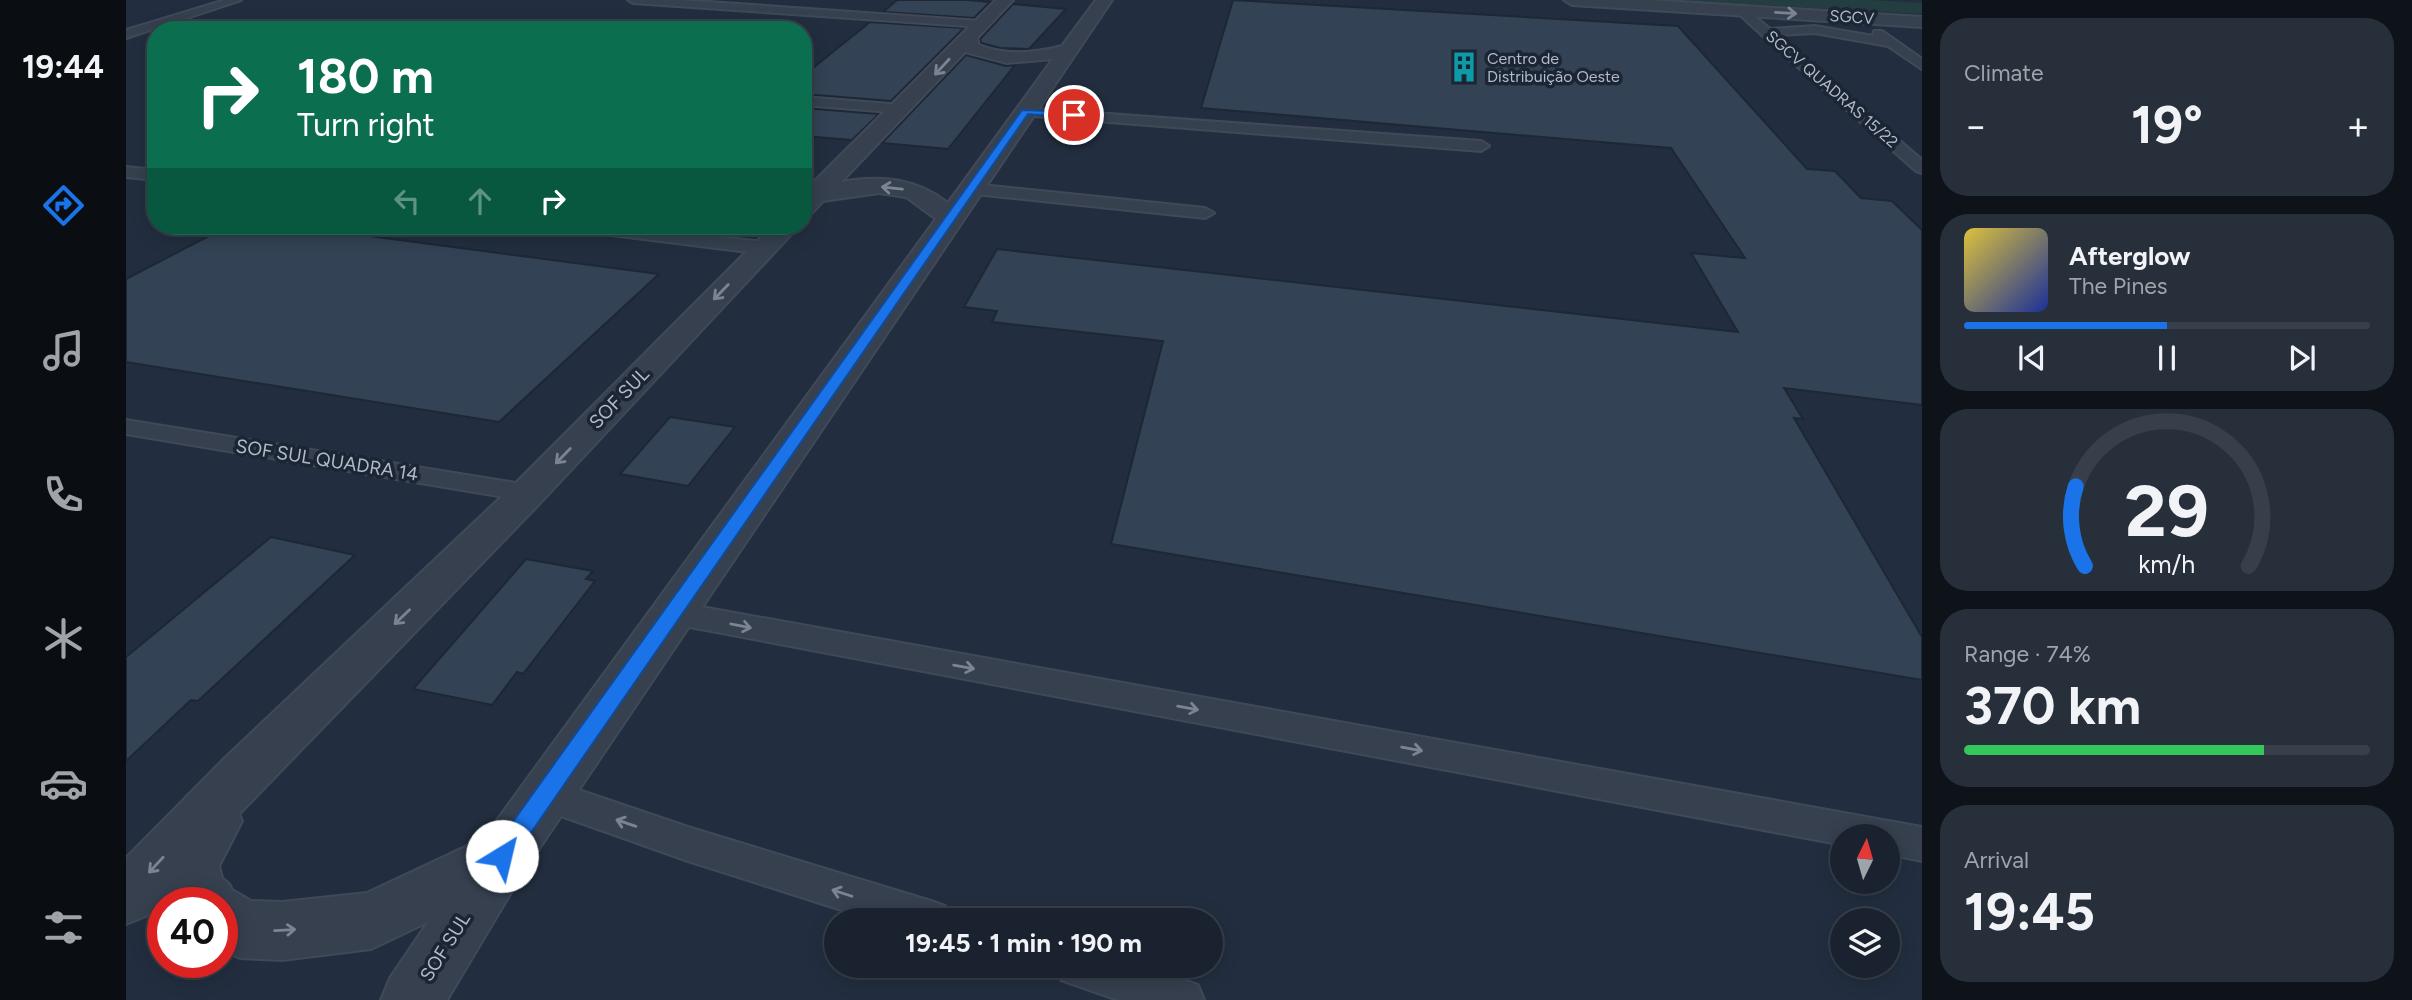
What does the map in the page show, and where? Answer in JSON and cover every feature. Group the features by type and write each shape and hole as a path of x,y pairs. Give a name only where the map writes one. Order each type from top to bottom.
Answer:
{"street":[{"path":"812,199 903,109 1005,0"},
{"name":"SOF SUL","path":"412,1000 502,856 1104,0"},
{"name":"SGCV","path":"1572,0 1922,22"},
{"path":"975,32 971,48 985,54 1045,57 1068,50"},
{"path":"812,201 842,188 899,188 962,204"},
{"name":"SOF SUL","path":"126,897 243,774 528,493 775,237"},
{"path":"196,887 191,864 243,774"},
{"path":"238,927 282,931 370,921 502,856"}],"lane":[{"path":"168,21 236,0"},
{"path":"633,0 975,32"},
{"name":"SGCV QUADRAS 15/22","path":"1742,11 1922,168"},
{"path":"1854,18 1916,57 1922,65"},
{"path":"126,34 147,28"},
{"path":"1767,33 1786,29 1812,29 1893,44"},
{"path":"812,102 903,109"},
{"path":"1026,112 1481,146"},
{"path":"126,172 147,174"},
{"path":"962,204 1205,214"},
{"path":"739,235 775,237"},
{"name":"SOF SUL QUADRA 14","path":"126,427 528,493"},
{"path":"674,613 1830,827"},
{"path":"545,795 894,908"},
{"path":"1900,840 1922,844"},
{"path":"1113,978 1183,1000"}],"green space":[{"path":"1671,0 1872,0 1922,3 1922,14"}],"building":[{"path":"897,0 990,2 974,18 883,12"},
{"path":"1233,0 1678,26 1807,169 1835,171 1861,198 1892,201 1922,230 1922,405 1784,388 1803,419 1794,418 1922,637 1922,680 1111,544 1163,341 992,322 997,311 964,307 997,249 1738,332 1691,253 1745,258 1671,148 1201,108"},
{"path":"1013,4 1066,9 1029,49 1000,48 981,43 980,39"},
{"path":"870,22 964,28 891,101 812,95 812,69"},
{"path":"966,55 1006,66 1015,65 948,149 882,143"},
{"path":"812,109 879,114 852,140 812,137"},
{"path":"211,235 362,235 659,274 499,422 126,362 126,279"},
{"path":"670,417 735,427 688,486 620,474"},
{"path":"271,537 355,555 198,701 191,700 126,761 126,657"},
{"path":"526,559 593,571 586,579 595,581 523,674 517,672 492,705 413,689"}],"place":[{"name":"Centro de Distribuição Oeste","path":"1464,67"}],"route":[{"path":"502,856 1026,112 1074,115"}]}
